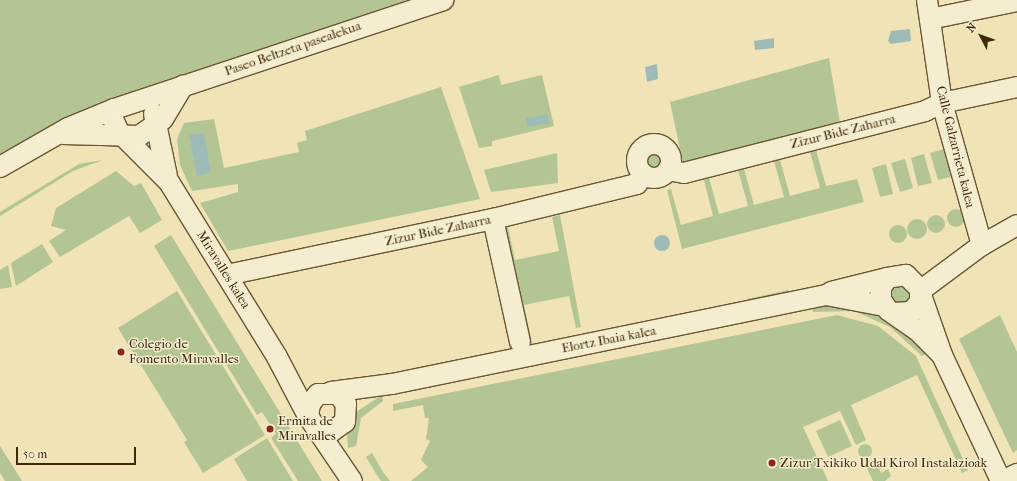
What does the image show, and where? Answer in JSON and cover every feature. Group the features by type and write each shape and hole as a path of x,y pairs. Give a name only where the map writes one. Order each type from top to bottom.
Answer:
{"street":[{"name":"Paseo Beltzeta pasealekua","path":"144,100 443,0"},
{"name":"Calle Galzarrieta kalea","path":"927,0 942,103 977,249"},
{"path":"930,19 1017,0"},
{"path":"57,134 126,137 139,136 157,125 183,86"},
{"name":"Zizur Bide Zaharra","path":"668,170 684,173 925,111 942,103 1017,87"},
{"path":"0,167 57,134 114,109 144,100"},
{"name":"Miravalles kalea","path":"144,100 151,107 157,125 160,155 169,182"},
{"name":"Miravalles kalea","path":"114,109 115,126 169,182 277,357 313,423 351,479"},
{"path":"650,144 666,148 671,158 668,170 654,178 643,174 636,160 640,150 650,144"},
{"name":"Zizur Bide Zaharra","path":"227,276 493,219 637,184 643,174"},
{"path":"493,219 520,342"},
{"name":"Elortz Ibaia kalea","path":"921,293 977,249 1017,225"},
{"name":"Elortz Ibaia kalea","path":"327,392 392,384 826,295 893,276 977,249"},
{"path":"942,355 917,330 888,310 880,294 893,276 912,278 921,293 942,355 1002,481 1017,474"},
{"path":"888,310 911,312 921,293"},
{"name":"Elortz Ibaia kalea","path":"826,295 888,310"},
{"name":"Miravalles kalea","path":"277,357 306,386 327,392"},
{"name":"Elortz Ibaia kalea","path":"345,421 364,398 392,384"},
{"path":"327,392 343,399 345,421 331,432 313,423 310,404 327,392"},
{"name":"Miravalles kalea","path":"345,421 339,444 351,479"}],"green space":[{"path":"0,0 405,1 121,97 0,161"},
{"path":"829,58 840,123 683,163 670,102"},
{"path":"499,75 501,85 542,75 554,126 492,141 492,146 479,148 459,87"},
{"path":"441,87 480,199 228,251 200,203 238,192 238,184 192,191 180,165 177,139 184,123 214,119 224,168 299,152 297,143 307,140 305,131"},
{"path":"944,149 951,177 938,180 930,153"},
{"path":"654,150 661,153 664,160 661,167 654,170 647,167 644,160 647,153"},
{"path":"816,150 826,186 857,179 864,202 682,249 667,190 671,189 681,225 713,216 704,180 709,178 719,214 748,206 738,170 744,169 754,205 784,197 774,161 780,160 790,196 820,188 810,152"},
{"path":"557,153 558,183 491,192 484,170"},
{"path":"924,154 932,183 918,186 911,158"},
{"path":"905,159 913,188 900,192 891,163"},
{"path":"103,160 73,171 0,216 0,212 79,164"},
{"path":"886,164 893,194 880,197 872,168"},
{"path":"116,171 134,186 141,183 162,220 140,233 129,216 60,257 49,241 66,230 51,226 56,208"},
{"path":"952,209 960,209 965,214 963,225 960,227 952,227 947,222 947,214"},
{"path":"560,215 581,327 576,328 569,296 524,305 531,338 525,339 502,229 508,227 515,260 559,251 552,217"},
{"path":"932,215 940,215 945,220 943,231 940,233 932,233 927,228 927,220"},
{"path":"917,219 924,222 927,229 924,236 917,239 910,236 907,229 910,222"},
{"path":"894,225 902,225 907,230 905,241 902,243 894,243 889,238 889,230"},
{"path":"171,235 322,481 298,481 271,438 276,434 262,412 257,415 154,246"},
{"path":"42,244 53,262 16,286 11,263"},
{"path":"8,265 12,287 0,289 0,270"},
{"path":"897,284 909,285 912,304 893,305 889,293"},
{"path":"788,290 790,295 748,303 747,299"},
{"path":"177,291 265,435 203,473 184,442 187,440 118,328"},
{"path":"828,304 886,315 931,352 922,356 890,327 854,311 813,312 812,307"},
{"path":"837,315 878,326 916,356 968,470 962,473 917,375 851,405 866,440 856,445 840,411 803,427 828,481 411,481 428,467 421,460 430,441 426,439 429,418 425,418 423,405 393,411 393,404"},
{"path":"1000,315 1017,352 1017,450 1013,453 959,339"},
{"path":"382,395 383,401 361,418 356,446 348,448 347,433 356,412"},
{"path":"840,420 852,446 828,457 816,431"},
{"path":"267,438 293,481 247,481 234,459"},
{"path":"862,444 868,444 872,448 872,454 868,458 862,458 858,454 858,448"},
{"path":"0,446 22,481 5,481 0,473"},
{"path":"372,453 390,481 381,481 375,472 366,457"},
{"path":"875,459 881,473 888,469 891,476 885,481 873,481 865,464"}],"water":[{"path":"910,29 911,41 891,44 888,41 891,31"},
{"path":"774,38 774,48 755,50 754,41"},
{"path":"657,64 658,79 647,82 645,67"},
{"path":"548,114 549,123 527,127 526,118"},
{"path":"204,133 211,172 197,176 189,135"},
{"path":"662,235 669,240 670,243 665,250 662,251 655,246 654,243 659,236"}],"place":[{"name":"Colegio de Fomento Miravalles","path":"121,352"},
{"name":"Ermita de Miravalles","path":"270,429"},
{"name":"Zizur Txikiko Udal Kirol Instalazioak","path":"772,463"}]}
